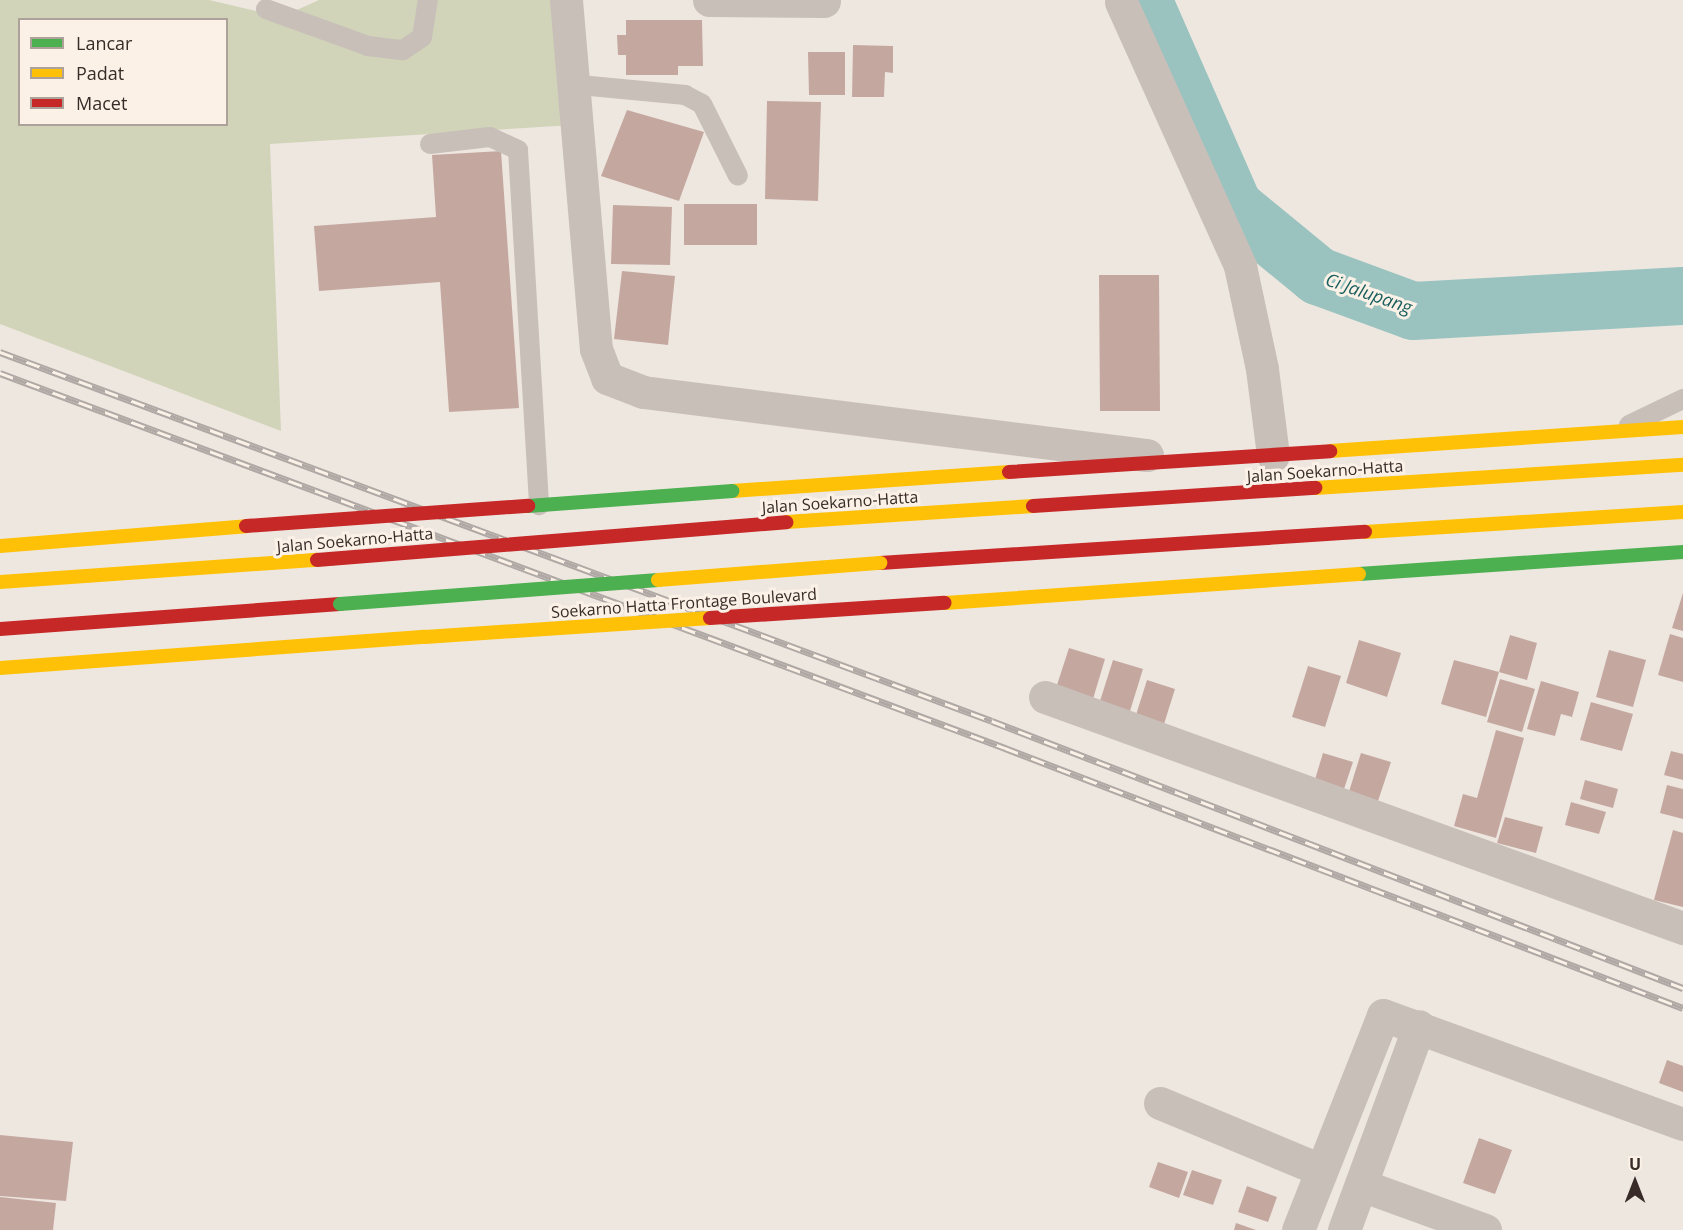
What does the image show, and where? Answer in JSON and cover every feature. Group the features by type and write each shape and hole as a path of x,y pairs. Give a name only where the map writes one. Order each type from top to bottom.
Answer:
{"main road":[{"name":"Jalan Soekarno-Hatta","path":"0,546 732,491 1207,462 1273,455 1683,428"},
{"name":"Jalan Soekarno-Hatta","path":"0,582 317,560 786,522 1683,465"},
{"path":"0,629 880,563 1683,512"},
{"name":"Soekarno Hatta Frontage Boulevard","path":"0,668 1683,552"}],"street":[{"path":"566,0 569,84 596,349 607,378 643,392 1207,462"},
{"path":"709,0 824,1"},
{"path":"1121,2 1240,266 1262,369 1273,455"},
{"path":"1045,696 1683,928"},
{"path":"1298,1230 1383,1015 1419,1026 1683,1124"},
{"path":"1344,1230 1419,1026"},
{"path":"1160,1103 1321,1170"},
{"path":"1361,1185 1485,1230"}],"lane":[{"path":"266,9 368,46 403,50 422,37 428,0"},
{"path":"569,84 686,95 702,104 738,176"},
{"path":"430,144 490,137 518,150 531,415 539,505"},
{"path":"1616,432 1683,399"}],"green space":[{"path":"0,0 209,0 281,17 319,0 558,0 573,125 270,144 281,431 0,324"}],"building":[{"path":"626,20 702,20 703,66 678,66 678,75 626,75 626,55 618,55 617,35 626,35"},
{"path":"853,45 893,46 893,73 885,72 884,97 852,97"},
{"path":"808,52 845,52 845,95 809,95"},
{"path":"767,101 821,102 818,201 765,199"},
{"path":"627,110 704,132 679,201 601,176"},
{"path":"501,151 519,408 449,412 440,282 319,291 314,226 436,217 432,155"},
{"path":"684,204 757,204 757,245 684,245"},
{"path":"613,205 672,207 670,265 611,264"},
{"path":"622,271 675,276 668,345 614,339"},
{"path":"1099,275 1159,275 1160,411 1100,411"},
{"path":"1683,593 1683,631 1672,628"},
{"path":"1670,634 1683,638 1683,682 1658,675"},
{"path":"1510,635 1537,643 1527,680 1499,672"},
{"path":"1359,640 1401,653 1387,697 1346,683"},
{"path":"1069,648 1105,659 1093,699 1056,688"},
{"path":"1609,650 1646,660 1633,707 1596,697"},
{"path":"1113,660 1143,669 1130,711 1100,701"},
{"path":"1454,660 1499,672 1486,717 1441,704"},
{"path":"1308,666 1341,676 1325,727 1292,717"},
{"path":"1500,679 1535,689 1522,732 1487,722"},
{"path":"1147,680 1175,689 1164,724 1136,715"},
{"path":"1541,681 1579,692 1572,717 1561,714 1555,736 1527,729"},
{"path":"1591,702 1633,714 1622,751 1580,740"},
{"path":"1496,730 1524,738 1496,838 1454,826 1463,794 1477,798"},
{"path":"1671,751 1683,754 1683,780 1664,775"},
{"path":"1323,753 1353,762 1342,795 1313,786"},
{"path":"1361,753 1391,762 1376,807 1347,798"},
{"path":"1585,780 1618,789 1613,808 1580,799"},
{"path":"1667,785 1683,789 1683,819 1660,813"},
{"path":"1571,802 1606,812 1599,834 1565,825"},
{"path":"1505,817 1543,827 1536,853 1497,843"},
{"path":"1673,830 1683,833 1683,907 1654,900"},
{"path":"1667,1060 1683,1066 1683,1092 1659,1083"},
{"path":"0,1135 73,1142 66,1201 0,1196"},
{"path":"1479,1138 1512,1150 1495,1194 1463,1183"},
{"path":"1158,1162 1188,1172 1179,1198 1149,1187"},
{"path":"1192,1170 1222,1180 1213,1205 1183,1195"},
{"path":"1247,1186 1277,1197 1268,1222 1238,1212"},
{"path":"0,1197 56,1203 53,1230 0,1230"},
{"path":"1236,1223 1256,1230 1234,1230"}],"waterway":[{"name":"Ci Jalupang","path":"1143,0 1234,207 1318,276 1413,311 1683,296"}],"railway":[{"path":"0,352 992,721 1683,988"},
{"path":"0,373 1005,748 1683,1008"}],"traffic: fast":[{"path":"528,506 732,491"},
{"path":"1359,574 1683,552"},
{"path":"340,604 658,580"}],"traffic: slow":[{"path":"1330,451 1683,427"},
{"path":"1315,488 1683,465"},
{"path":"732,491 1009,472"},
{"path":"786,522 1033,506"},
{"path":"1365,532 1683,512"},
{"path":"0,546 246,526"},
{"path":"0,582 317,560"},
{"path":"658,580 880,563"},
{"path":"945,603 1359,574"},
{"path":"425,637 710,618"},
{"path":"0,668 425,637"}],"traffic: jam":[{"path":"1009,472 1330,451"},
{"path":"1033,506 1315,488"},
{"path":"246,526 528,506"},
{"path":"317,560 786,522"},
{"path":"880,563 1365,532"},
{"path":"710,618 945,603"},
{"path":"0,629 340,604"}]}
